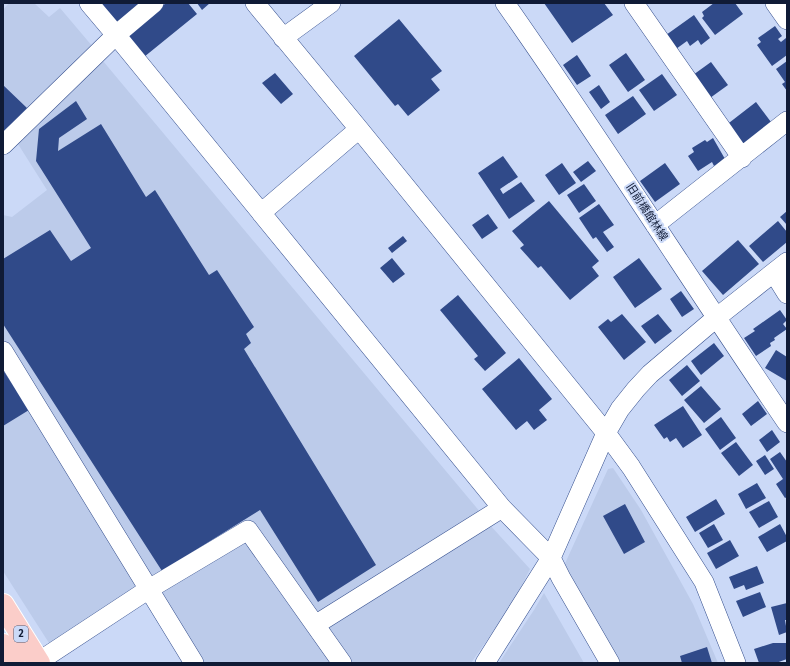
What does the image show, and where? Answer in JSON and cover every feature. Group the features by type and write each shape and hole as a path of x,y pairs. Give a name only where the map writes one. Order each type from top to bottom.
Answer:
{"main road":[{"name":"2","path":"3,605 38,662"},
{"name":"2","path":"3,645 14,663"}],"street":[{"path":"89,3 502,508 552,558 561,578 610,663"},
{"path":"3,146 116,35 154,3"},
{"path":"255,3 606,433 631,467 704,582 736,663"},
{"path":"284,38 331,3"},
{"name":"旧前橋館林線","path":"505,3 552,69 716,318 787,422"},
{"path":"634,3 742,158"},
{"path":"775,3 787,20"},
{"path":"656,225 787,122"},
{"path":"260,213 359,129"},
{"path":"485,663 552,558 606,433 620,409 636,389 650,374 716,318 780,268 787,294"},
{"path":"3,351 194,663"},
{"path":"315,625 502,508"},
{"path":"38,662 149,589 248,530 342,663"}],"shaded area":[{"path":"9,3 34,3 49,17 60,8 93,47 3,136 3,10"},
{"path":"103,61 481,513 320,614 313,612 249,520 155,579 152,577 3,339 3,215 12,217 47,190 18,144"},
{"path":"3,364 140,588 49,643 3,571"},
{"path":"613,468 641,510 693,604 718,663 617,663 563,568 608,469"},
{"path":"489,524 530,569 513,603 471,663 349,663 327,631 327,624"},
{"path":"242,542 251,543 333,663 201,663 161,599 163,589"},
{"path":"544,593 584,663 499,663 534,610"}],"building":[{"path":"96,3 142,3 115,26"},
{"path":"166,3 188,3 197,14 144,57 127,36"},
{"path":"197,3 210,3 202,10"},
{"path":"544,3 604,3 613,15 572,43"},
{"path":"714,3 735,3 743,14 715,35 702,18 704,16 702,12"},
{"path":"694,15 710,38 701,45 698,40 690,46 687,41 676,49 666,35"},
{"path":"399,19 442,71 431,79 440,90 408,116 398,104 395,106 354,56"},
{"path":"775,26 782,36 778,39 781,42 786,38 787,40 787,55 772,66 757,45 761,42 758,38"},
{"path":"626,53 645,80 628,92 609,65"},
{"path":"577,55 591,76 577,85 563,65"},
{"path":"787,61 787,91 782,84 785,82 776,69"},
{"path":"711,62 728,85 710,98 693,75"},
{"path":"275,73 293,94 281,104 262,83"},
{"path":"662,74 677,95 654,111 639,90"},
{"path":"3,85 27,108 3,133"},
{"path":"599,85 610,102 601,109 589,92"},
{"path":"633,96 646,114 618,134 605,115"},
{"path":"76,101 87,119 59,138 58,151 101,124 146,197 155,190 209,275 217,270 254,327 246,334 251,343 244,349 376,565 318,602 260,510 162,571 3,324 3,259 50,230 71,261 91,248 36,161 39,129"},
{"path":"756,102 771,122 740,146 725,126"},
{"path":"713,138 725,159 714,166 712,162 698,171 688,156 694,152 692,148 705,140 707,142"},
{"path":"503,156 518,177 500,189 503,194 521,182 535,201 509,219 478,173"},
{"path":"588,161 596,171 581,182 573,172"},
{"path":"562,163 576,183 559,195 545,175"},
{"path":"665,163 680,184 655,202 640,181"},
{"path":"584,184 596,201 579,213 567,195"},
{"path":"549,201 599,261 592,267 599,276 570,300 541,266 538,268 520,248 524,245 512,231"},
{"path":"599,204 614,225 603,232 614,247 607,252 596,237 593,239 579,218"},
{"path":"787,211 787,225 780,217"},
{"path":"488,214 498,228 482,239 472,225"},
{"path":"778,221 787,232 787,242 763,262 749,246"},
{"path":"403,236 407,241 392,253 388,248"},
{"path":"738,240 759,264 723,295 702,271"},
{"path":"392,258 405,274 393,283 380,268"},
{"path":"639,258 662,289 635,308 613,277"},
{"path":"681,291 694,309 682,317 670,299"},
{"path":"458,295 506,353 485,371 474,359 478,356 440,310"},
{"path":"780,310 787,320 783,324 787,329 774,338 775,340 770,343 771,346 756,356 744,338 755,331 753,329"},
{"path":"622,314 646,342 624,360 598,327 608,319 611,322"},
{"path":"658,314 672,331 655,344 641,326"},
{"path":"714,343 724,356 701,375 691,361"},
{"path":"776,350 787,357 787,381 765,368"},
{"path":"519,358 552,399 539,410 547,420 534,430 527,421 516,430 482,389"},
{"path":"687,365 700,381 682,396 669,380"},
{"path":"3,370 29,410 3,426"},
{"path":"701,386 721,409 704,423 684,400"},
{"path":"758,401 767,414 751,426 742,414"},
{"path":"683,406 702,435 683,448 676,438 670,442 667,437 664,439 654,425"},
{"path":"721,417 736,438 720,450 705,429"},
{"path":"772,430 780,442 767,452 759,440"},
{"path":"736,442 753,465 739,476 721,453"},
{"path":"780,452 787,462 787,497 785,498 776,484 783,479 770,459"},
{"path":"765,455 774,469 765,475 756,461"},
{"path":"757,483 766,498 746,509 738,494"},
{"path":"716,499 725,514 695,532 686,517"},
{"path":"769,501 778,517 759,528 749,512"},
{"path":"625,504 645,542 624,554 603,516"},
{"path":"714,524 723,540 708,548 699,533"},
{"path":"780,524 787,537 787,541 767,552 758,537"},
{"path":"730,540 739,556 716,569 707,553"},
{"path":"757,566 764,583 746,590 744,585 734,589 729,577"},
{"path":"760,592 766,607 743,617 736,601"},
{"path":"787,603 787,620 785,620 787,632 779,635 771,607"},
{"path":"773,643 787,643 787,659 776,663 759,663 754,649"},
{"path":"707,647 712,663 682,663 680,656"}]}
